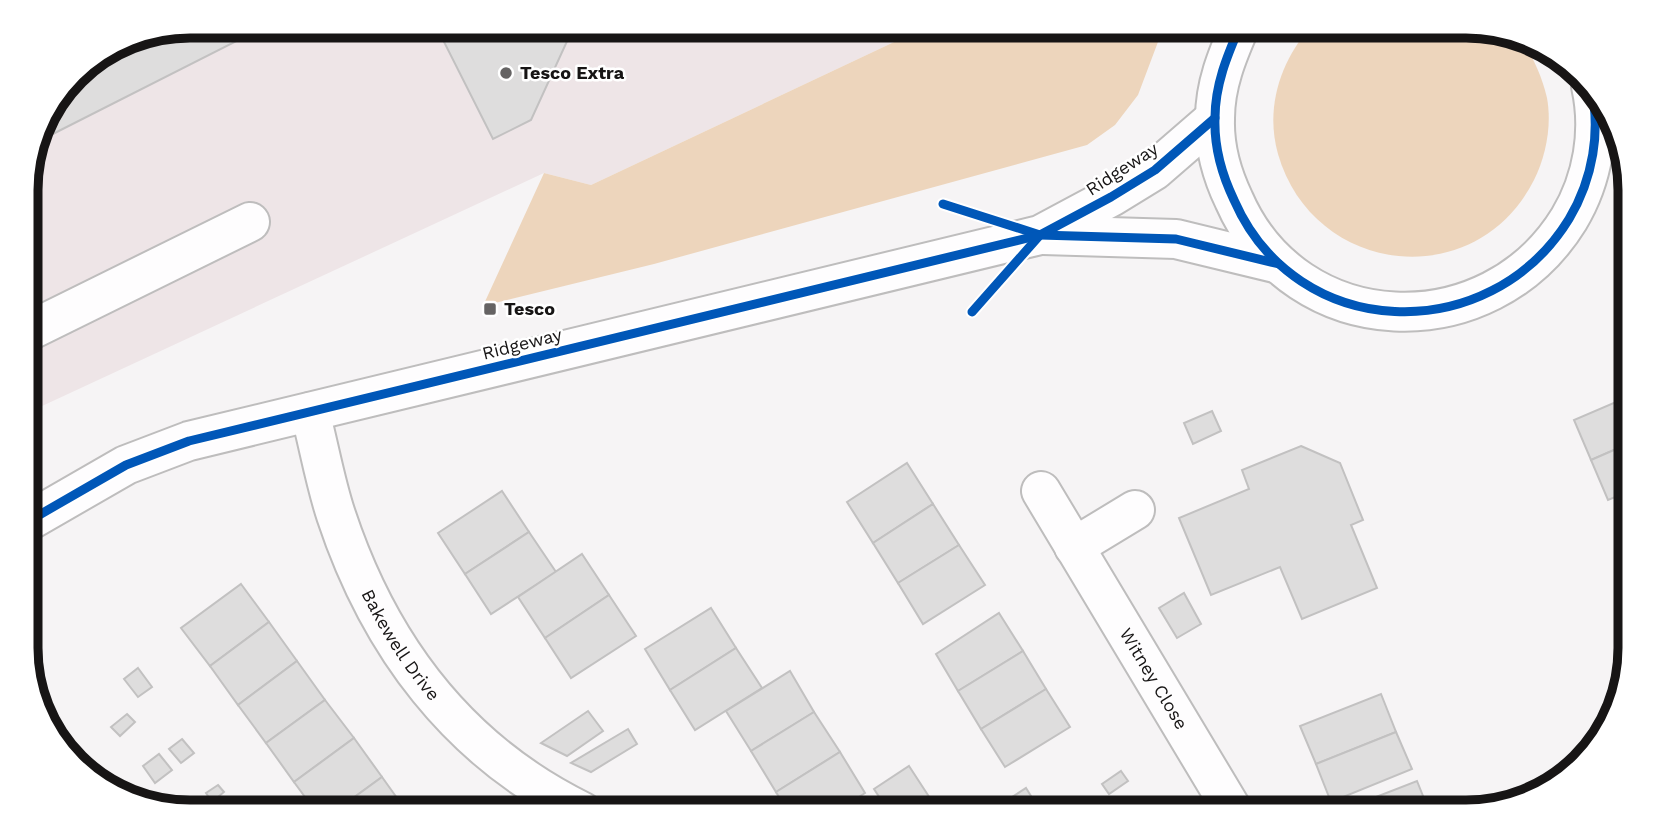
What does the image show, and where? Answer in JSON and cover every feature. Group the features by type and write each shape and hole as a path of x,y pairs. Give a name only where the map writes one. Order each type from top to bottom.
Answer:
{"street":[{"path":"1235,38 1222,71 1215,118 1222,173 1244,223 1279,264 1315,290 1357,306 1400,312 1445,309 1486,295 1524,272 1556,240 1605,151 1596,111"},
{"name":"Ridgeway","path":"38,516 126,465 190,441 1040,235 1155,170 1215,118"},
{"path":"39,326 250,222"},
{"name":"Ridgeway","path":"1040,235 1176,239 1279,264"},
{"name":"Bakewell Drive","path":"310,412 335,513 360,580 393,640 439,704 482,746 558,800"},
{"name":"Witney Close","path":"1041,491 1226,799"},
{"path":"1074,547 1135,510"}],"shaded area":[{"path":"191,38 903,38 591,185 544,173 39,408 39,181 44,151 54,123 83,83 98,70 132,50 161,41"},
{"path":"903,38 1159,38 1138,95 1115,125 1087,145 654,264 483,306 544,173 591,185"},
{"path":"1466,38 1506,44 1529,52 1547,98 1548,129 1545,151 1534,180 1508,217 1474,242 1437,254 1397,256 1359,246 1325,226 1297,195 1278,154 1274,137 1273,120 1278,86 1300,40"}],"building":[{"path":"242,38 49,136 59,115 83,83 98,70 132,50 161,41"},
{"name":"Tesco Extra","path":"442,38 569,38 531,120 493,139"},
{"path":"1618,401 1618,448 1591,460 1574,420"},
{"path":"1212,411 1221,431 1193,444 1184,423"},
{"path":"1301,446 1340,463 1363,520 1351,525 1377,588 1302,619 1280,567 1211,595 1179,518 1249,489 1242,470"},
{"path":"1618,448 1618,496 1608,500 1591,460"},
{"path":"907,463 933,504 873,543 847,502"},
{"path":"502,491 529,532 465,574 438,533"},
{"path":"933,504 959,545 898,583 873,543"},
{"path":"529,532 556,572 491,614 465,574"},
{"path":"959,545 985,585 923,624 898,583"},
{"path":"582,554 609,595 545,638 518,597"},
{"path":"241,584 269,622 210,666 181,628"},
{"path":"1184,593 1201,624 1177,638 1159,608"},
{"path":"609,595 636,636 571,678 545,638"},
{"path":"711,608 736,648 670,690 645,649"},
{"path":"999,613 1023,651 958,691 936,654"},
{"path":"269,622 297,661 238,705 210,666"},
{"path":"736,648 762,688 695,730 670,690"},
{"path":"1023,651 1046,689 981,729 958,691"},
{"path":"297,661 325,700 266,743 238,705"},
{"path":"138,668 152,687 138,697 124,679"},
{"path":"790,671 814,712 751,751 726,711"},
{"path":"1046,689 1070,727 1005,767 981,729"},
{"path":"1381,694 1396,732 1316,764 1300,726"},
{"path":"325,700 354,738 294,782 266,743"},
{"path":"588,711 603,731 567,756 541,743"},
{"path":"814,712 840,752 776,792 751,751"},
{"path":"127,714 135,722 120,736 111,727"},
{"path":"628,729 637,744 591,772 571,763"},
{"path":"1396,732 1412,769 1338,799 1330,799 1316,764"},
{"path":"354,738 382,777 351,800 307,800 294,782"},
{"path":"182,739 194,753 181,763 169,749"},
{"path":"840,752 865,793 855,799 781,800 776,792"},
{"path":"159,754 172,770 155,783 143,766"},
{"path":"909,766 931,799 881,799 874,789"},
{"path":"1121,771 1128,781 1109,794 1102,784"},
{"path":"382,777 398,800 351,800"},
{"path":"1417,781 1424,799 1371,799"},
{"path":"218,785 224,792 214,800 211,800 206,793"},
{"path":"1026,788 1033,799 1008,799"}],"cycle path":[{"path":"1235,38 1219,82 1215,118 1216,139 1226,181 1234,200 1263,247 1301,281 1346,303 1395,311 1444,308 1492,291 1534,261 1569,219 1584,188 1593,154 1594,108"},
{"path":"38,516 126,465 189,441 1040,235 1155,170 1215,118"},
{"path":"943,204 1040,235 1176,239 1279,264"},
{"path":"972,312 1040,235"}],"place":[{"name":"Tesco Extra","path":"506,73"},
{"name":"Tesco","path":"490,309"}]}
